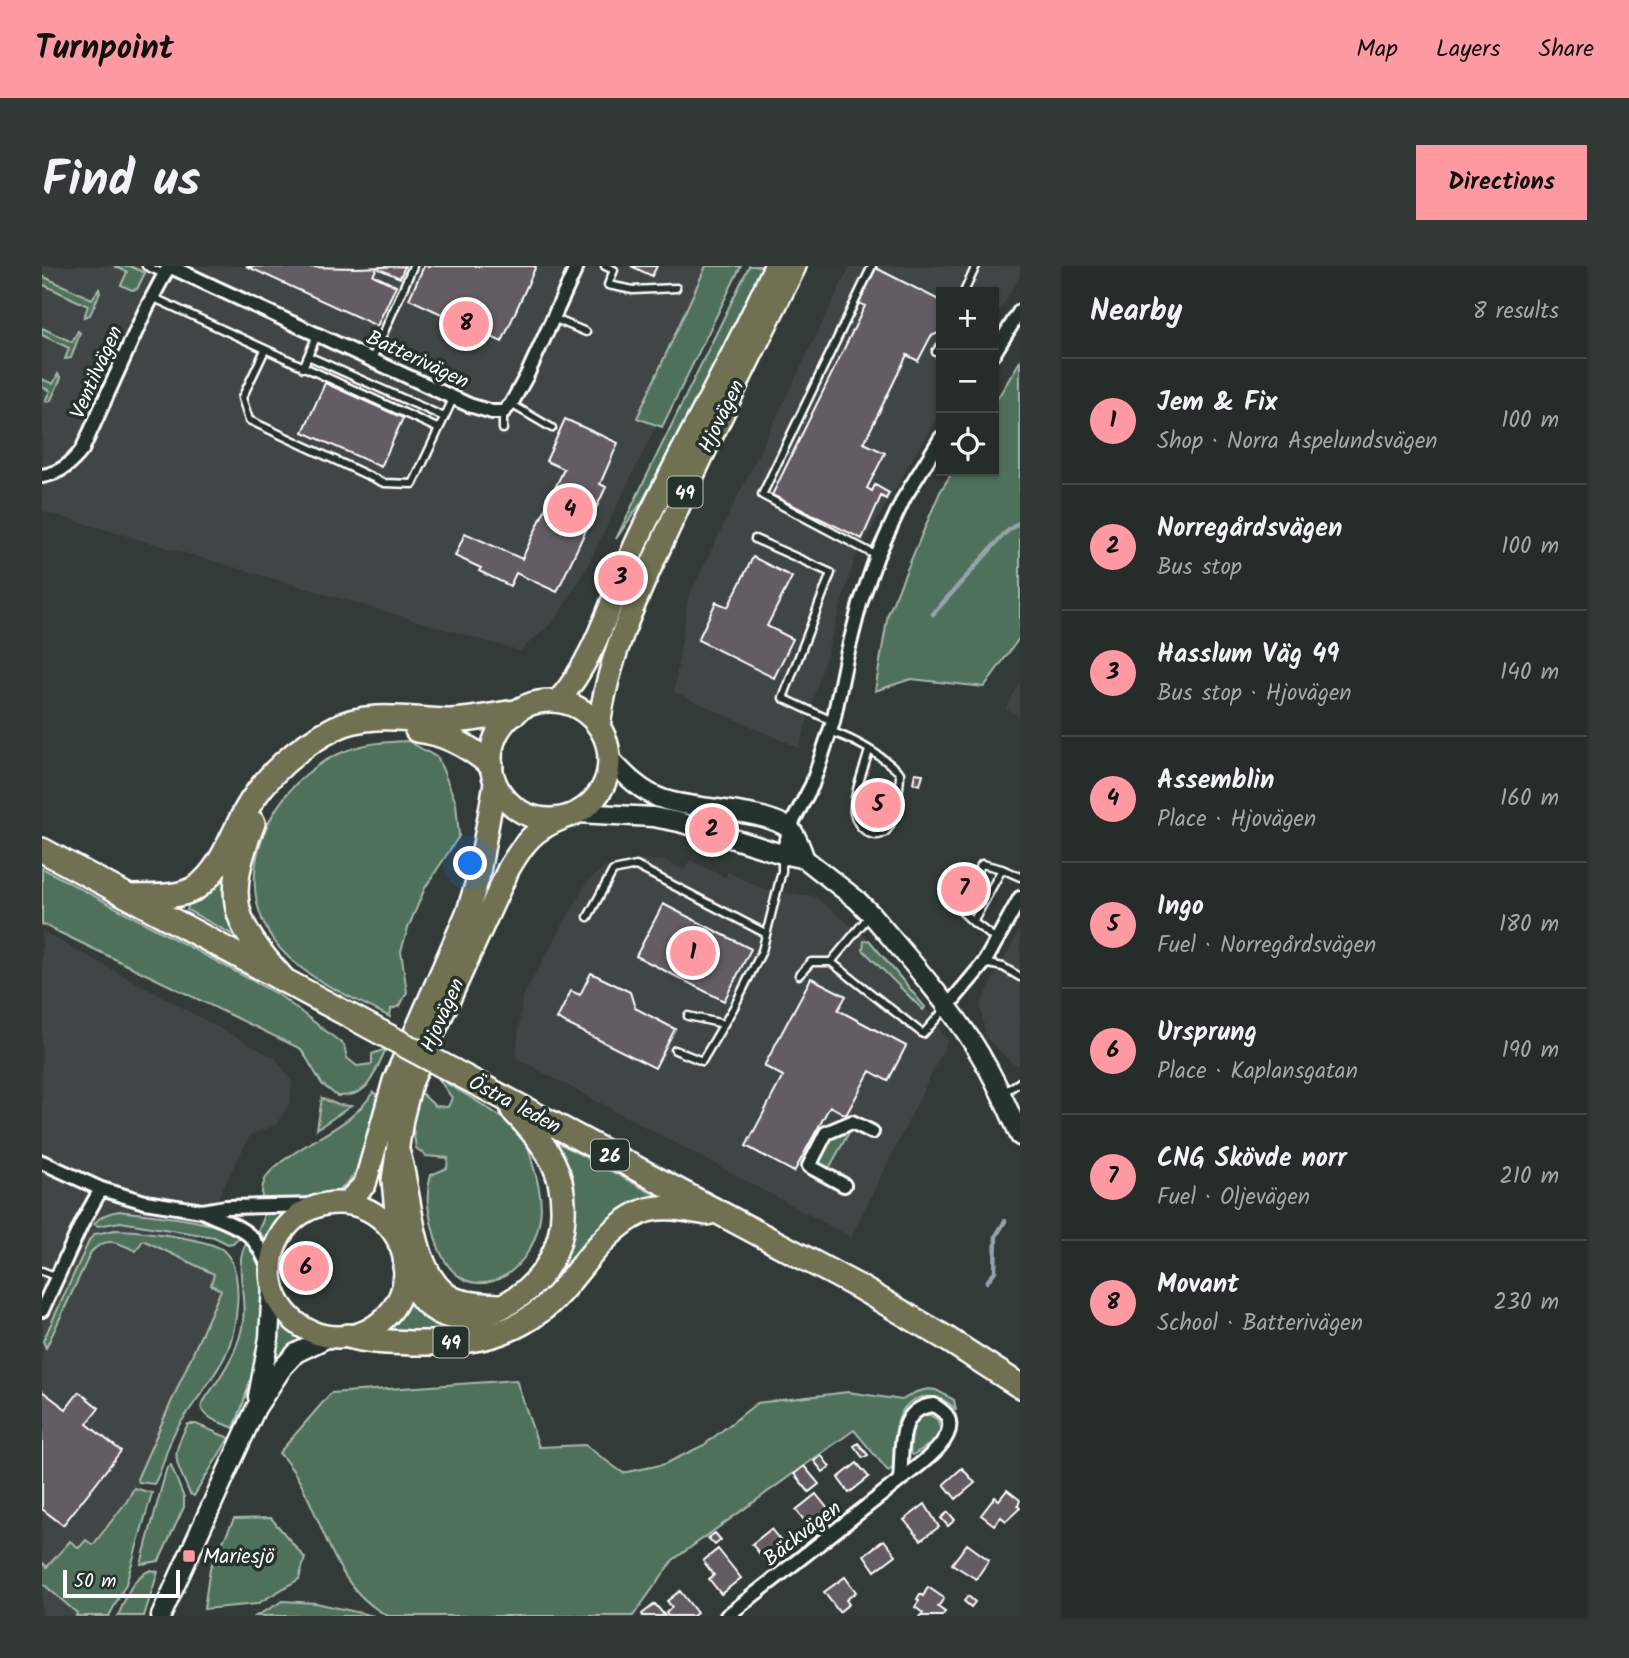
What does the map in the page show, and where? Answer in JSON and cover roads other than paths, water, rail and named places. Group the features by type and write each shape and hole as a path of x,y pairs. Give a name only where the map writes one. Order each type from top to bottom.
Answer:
{"highway":[{"path":"129,897 184,893 198,886 218,862 246,809 260,789 286,761 313,740 338,726 369,718 449,721 516,712"},
{"path":"284,981 260,953 242,925 237,909 236,891 237,871 256,814 292,769 340,738 368,730 396,729 421,730 471,748 493,774"},
{"name":"Östra leden","path":"42,850 857,1286 944,1337 1020,1387"},
{"path":"405,1267 416,1290 431,1307 449,1317 470,1320 506,1306 524,1294 547,1269 560,1238 560,1181 548,1154 530,1128 498,1095"},
{"path":"398,1154 406,1177 417,1242 427,1272 437,1288 453,1299 470,1304 506,1306"},
{"name":"49","path":"338,1337 367,1341 435,1343 493,1337 513,1328 545,1307 604,1240 624,1222 642,1211 672,1208 722,1215"}],"main road":[{"name":"Hjovägen","path":"558,702 573,685 589,656 625,568 775,266"},
{"name":"Hjovägen","path":"599,727 617,649 635,600 795,266"},
{"path":"543,701 558,702 574,706 588,715 599,727 606,742 608,774 591,803 570,816 545,820 522,812 503,797 493,774 491,750 504,722 516,712 543,701"},
{"name":"Hjovägen","path":"346,1203 365,1184 394,1081 468,911 478,878 493,774"},
{"name":"Hjovägen","path":"399,1242 393,1180 402,1119 411,1083 509,868 524,844 541,827 570,816"},
{"path":"271,1279 274,1249 284,1229 301,1214 322,1205 346,1203 359,1206 382,1220 399,1242 405,1267 400,1294 385,1318 361,1333 338,1337"},
{"name":"49","path":"271,1279 277,1299 293,1320 303,1328 338,1337"}],"street":[{"path":"507,408 527,375 577,266"},
{"name":"Ventilvägen","path":"42,476 62,470 74,461 82,450 167,269"},
{"name":"Batterivägen","path":"167,269 318,334 454,397 492,412 507,408"},
{"path":"996,350 1020,312"},
{"path":"782,854 790,830 812,785 832,727 852,637 877,556 904,498 936,446"},
{"path":"609,758 639,786 666,800 759,817 790,830 805,859 871,914 947,1007 965,1031 1002,1093 1020,1136"},
{"path":"570,816 653,817 805,859"},
{"path":"947,1007 984,963 1020,898"},
{"path":"844,1185 809,1166 827,1133 852,1122 872,1132"},
{"path":"42,1162 101,1189 145,1202 202,1210 322,1205"},
{"path":"42,1310 82,1223 101,1189"},
{"path":"202,1210 238,1226 255,1240 271,1279 268,1338 256,1408"},
{"path":"161,1616 256,1408 283,1367 296,1353 338,1337"},
{"name":"Bäckvägen","path":"727,1616 900,1480 949,1437 947,1415 934,1405 921,1406 911,1413 906,1424 900,1480"}],"lane":[{"path":"146,266 167,269"},
{"path":"372,359 413,266"},
{"path":"605,266 614,270 608,285 633,289 676,288"},
{"path":"872,266 762,495 877,556"},
{"path":"966,287 976,266"},
{"path":"152,297 439,429"},
{"path":"553,318 586,332"},
{"path":"303,368 318,334"},
{"path":"265,350 242,398 249,420 384,483 413,484 454,397"},
{"path":"308,356 444,417"},
{"path":"503,429 507,408 552,428"},
{"path":"755,539 831,573 783,698 869,750 901,773 892,816 886,831 879,834 860,828 854,811 869,750"},
{"path":"675,1050 702,1061 724,1024 762,951 782,871 782,854"},
{"path":"997,940 954,904 982,864 1020,877"},
{"path":"588,917 613,871 636,866 765,933"},
{"path":"973,922 1002,869"},
{"path":"831,961 871,914"},
{"path":"799,975 811,962 831,961 923,1034 947,1007"},
{"path":"984,963 1003,967 1020,977"},
{"path":"688,1016 724,1024"},
{"path":"1002,1093 1020,1082"},
{"path":"42,1271 57,1278"}],"waterway":[{"path":"933,614 1005,533 1020,522"},
{"path":"987,1282 995,1271 996,1236 1005,1221"}],"place":[{"name":"Movant","path":"466,324"},
{"name":"Assemblin","path":"570,510"},
{"name":"Hasslum Väg 49","path":"621,578"},
{"name":"Ingo","path":"878,805"},
{"name":"Norregårdsvägen","path":"712,830"},
{"name":"CNG Skövde norr","path":"964,889"},
{"name":"Jem & Fix","path":"693,953"},
{"name":"Ursprung","path":"306,1268"},
{"name":"Mariesjö","path":"189,1556"}]}
